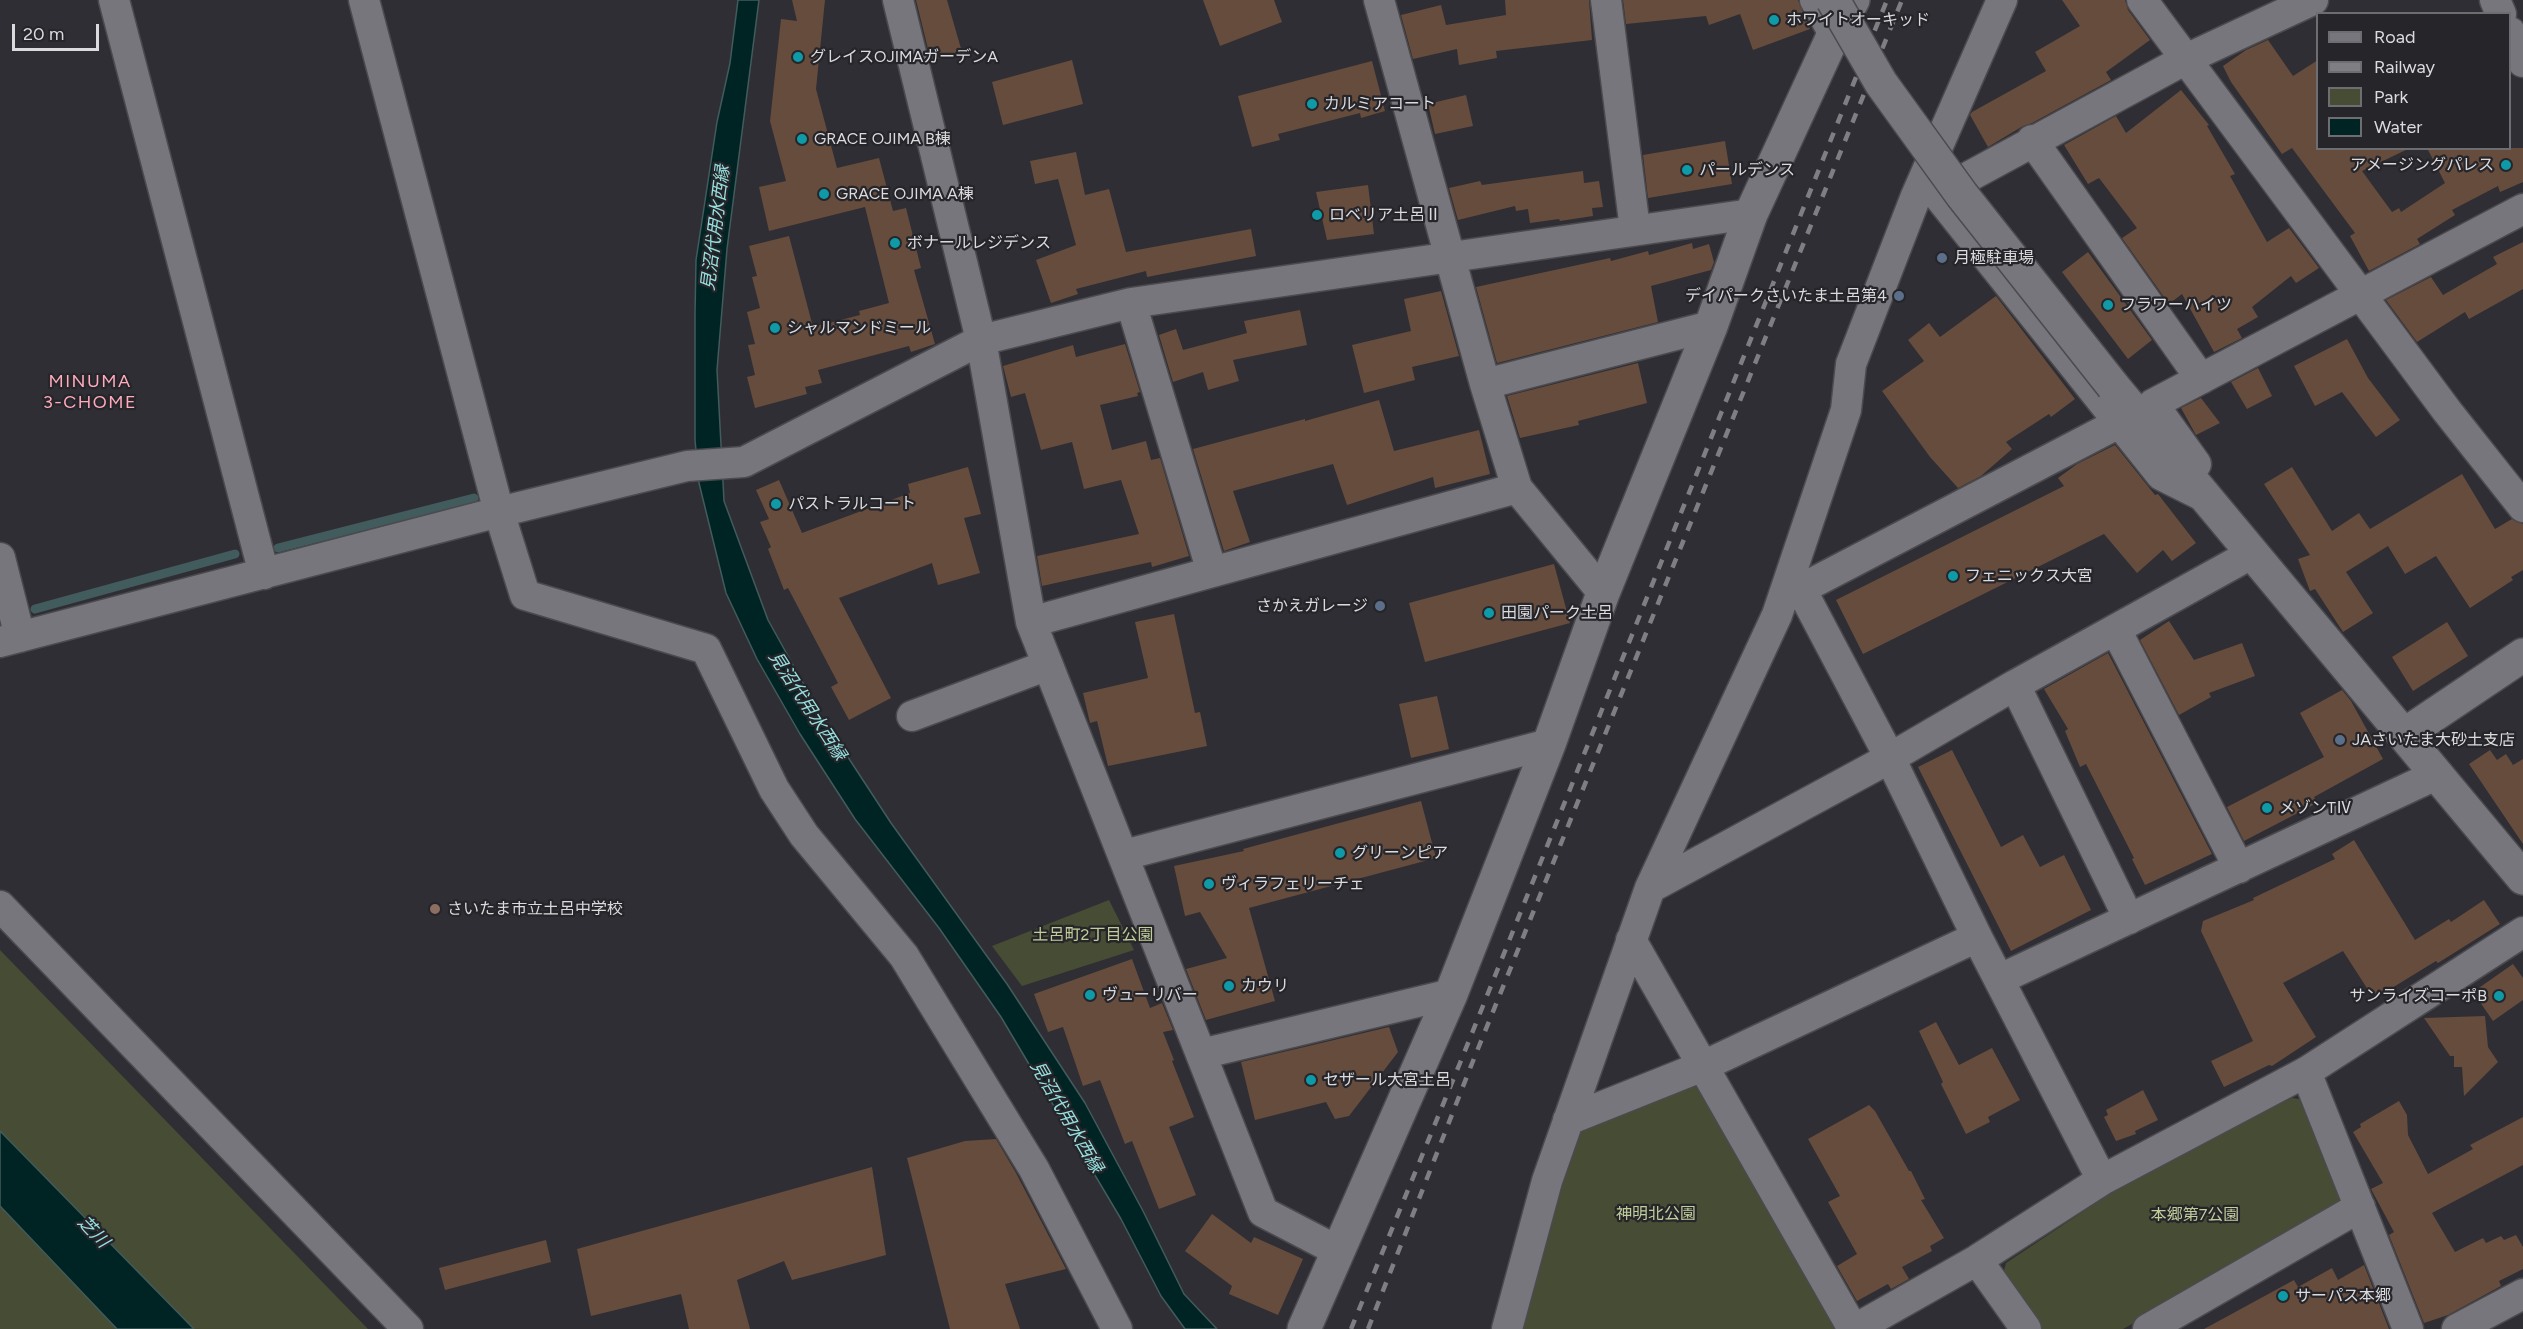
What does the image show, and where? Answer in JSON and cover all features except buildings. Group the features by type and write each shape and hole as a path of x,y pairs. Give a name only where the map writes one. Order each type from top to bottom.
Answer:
{"street":[{"path":"114,0 264,574"},
{"path":"364,0 500,512 525,595 706,649 774,789 804,835 904,956 1034,1169 1118,1329"},
{"path":"898,0 981,340 1031,622 1263,1212 1338,1251"},
{"path":"1379,0 1485,384 1517,488 1603,593"},
{"path":"1606,0 1635,229"},
{"path":"1815,0 1834,34"},
{"path":"1833,0 1881,82 1962,195 2113,386 2523,878"},
{"path":"1304,1329 1451,994 1549,744 1603,593 1711,326 1751,214 1834,34 1853,0"},
{"path":"1507,1329 1547,1181 1650,888 1777,615 1795,584 1846,410 1851,364 1924,178 2002,0"},
{"path":"2142,0 2447,411 2523,507"},
{"path":"1970,176 2186,59 2313,0"},
{"path":"2511,34 2523,62"},
{"path":"2032,141 2201,379"},
{"path":"1924,178 2161,475 2208,498"},
{"path":"2208,498 2196,465 2153,404 2523,209"},
{"path":"0,558 10,639 687,466 744,462 981,340 1131,303 1751,214"},
{"path":"1131,303 1212,572"},
{"path":"1485,384 1711,326"},
{"path":"1795,584 2119,423"},
{"path":"1031,622 1517,488"},
{"path":"1650,888 1890,758 2253,553"},
{"path":"1795,584 1890,758 1977,937 2102,1180"},
{"path":"2116,630 2239,868"},
{"path":"2404,735 2523,655"},
{"path":"912,716 1048,664"},
{"path":"2015,686 2129,920"},
{"path":"1124,855 1549,744"},
{"path":"2000,979 2438,774"},
{"path":"0,906 408,1329"},
{"path":"1631,940 1854,1329 1977,1260 2102,1180 2306,1072 2523,932"},
{"path":"1568,1120 1703,1066 1977,937"},
{"path":"1201,1054 1451,994"},
{"path":"2306,1072 2409,1329"},
{"path":"2148,1329 2360,1207"},
{"path":"1977,1260 2026,1329"},
{"path":"2457,1329 2523,1294"}],"green space":[{"name":"土呂町2丁目公園","path":"1109,900 1134,950 1022,986 992,946"},
{"path":"0,950 368,1329 194,1329 0,1131"},
{"name":"神明北公園","path":"1703,1066 1853,1329 1507,1329 1568,1120"},
{"name":"本郷第7公園","path":"2292,1098 2305,1100 2346,1205 2123,1329 2032,1329 2002,1279 2006,1263 2162,1159"},
{"path":"0,1206 117,1329 0,1329"}],"water":[{"name":"見沼代用水西縁","path":"738,0 759,0 727,249 717,370 724,501 768,620 823,719 891,823 1007,984 1085,1103 1184,1294 1217,1329 1185,1329 1161,1296 1121,1219 1001,1017 939,928 855,819 800,734 757,659 726,593 699,483 695,440 696,260 717,122 730,63"},
{"name":"芝川","path":"0,1131 194,1329 117,1329 0,1206"}],"waterway":[{"path":"278,548 474,498"},
{"path":"35,609 235,554"}],"railway":[{"path":"1351,1329 1887,0"},
{"path":"1368,1329 1471,1066 1902,0"}],"place":[{"name":"ホワイトオーキッド","path":"1774,20"},
{"name":"グレイスOJIMAガーデンA","path":"798,57"},
{"name":"カルミアコート","path":"1312,104"},
{"name":"GRACE OJIMA B棟","path":"802,139"},
{"name":"アメージングパレス","path":"2506,165"},
{"name":"パールデンス","path":"1687,170"},
{"name":"GRACE OJIMA A棟","path":"824,194"},
{"name":"ロベリア土呂Ⅱ","path":"1317,215"},
{"name":"ボナールレジデンス","path":"895,243"},
{"name":"月極駐車場","path":"1942,258"},
{"name":"デイパークさいたま土呂第4","path":"1899,296"},
{"name":"フラワーハイツ","path":"2108,305"},
{"name":"シャルマンドミール","path":"775,328"},
{"name":"パストラルコート","path":"776,504"},
{"name":"フェニックス大宮","path":"1953,576"},
{"name":"さかえガレージ","path":"1380,606"},
{"name":"田園パーク土呂","path":"1489,613"},
{"name":"JAさいたま大砂土支店","path":"2340,740"},
{"name":"メゾンTⅣ","path":"2267,808"},
{"name":"グリーンピア","path":"1340,853"},
{"name":"ヴィラフェリーチェ","path":"1209,884"},
{"name":"さいたま市立土呂中学校","path":"435,909"},
{"name":"カウリ","path":"1229,986"},
{"name":"ヴューリバー","path":"1090,995"},
{"name":"サンライズコーポB","path":"2499,996"},
{"name":"セザール大宮土呂","path":"1311,1080"},
{"name":"サーパス本郷","path":"2283,1296"}],"district":[{"name":"MINUMA 3-CHOME","path":"90,392"}]}
